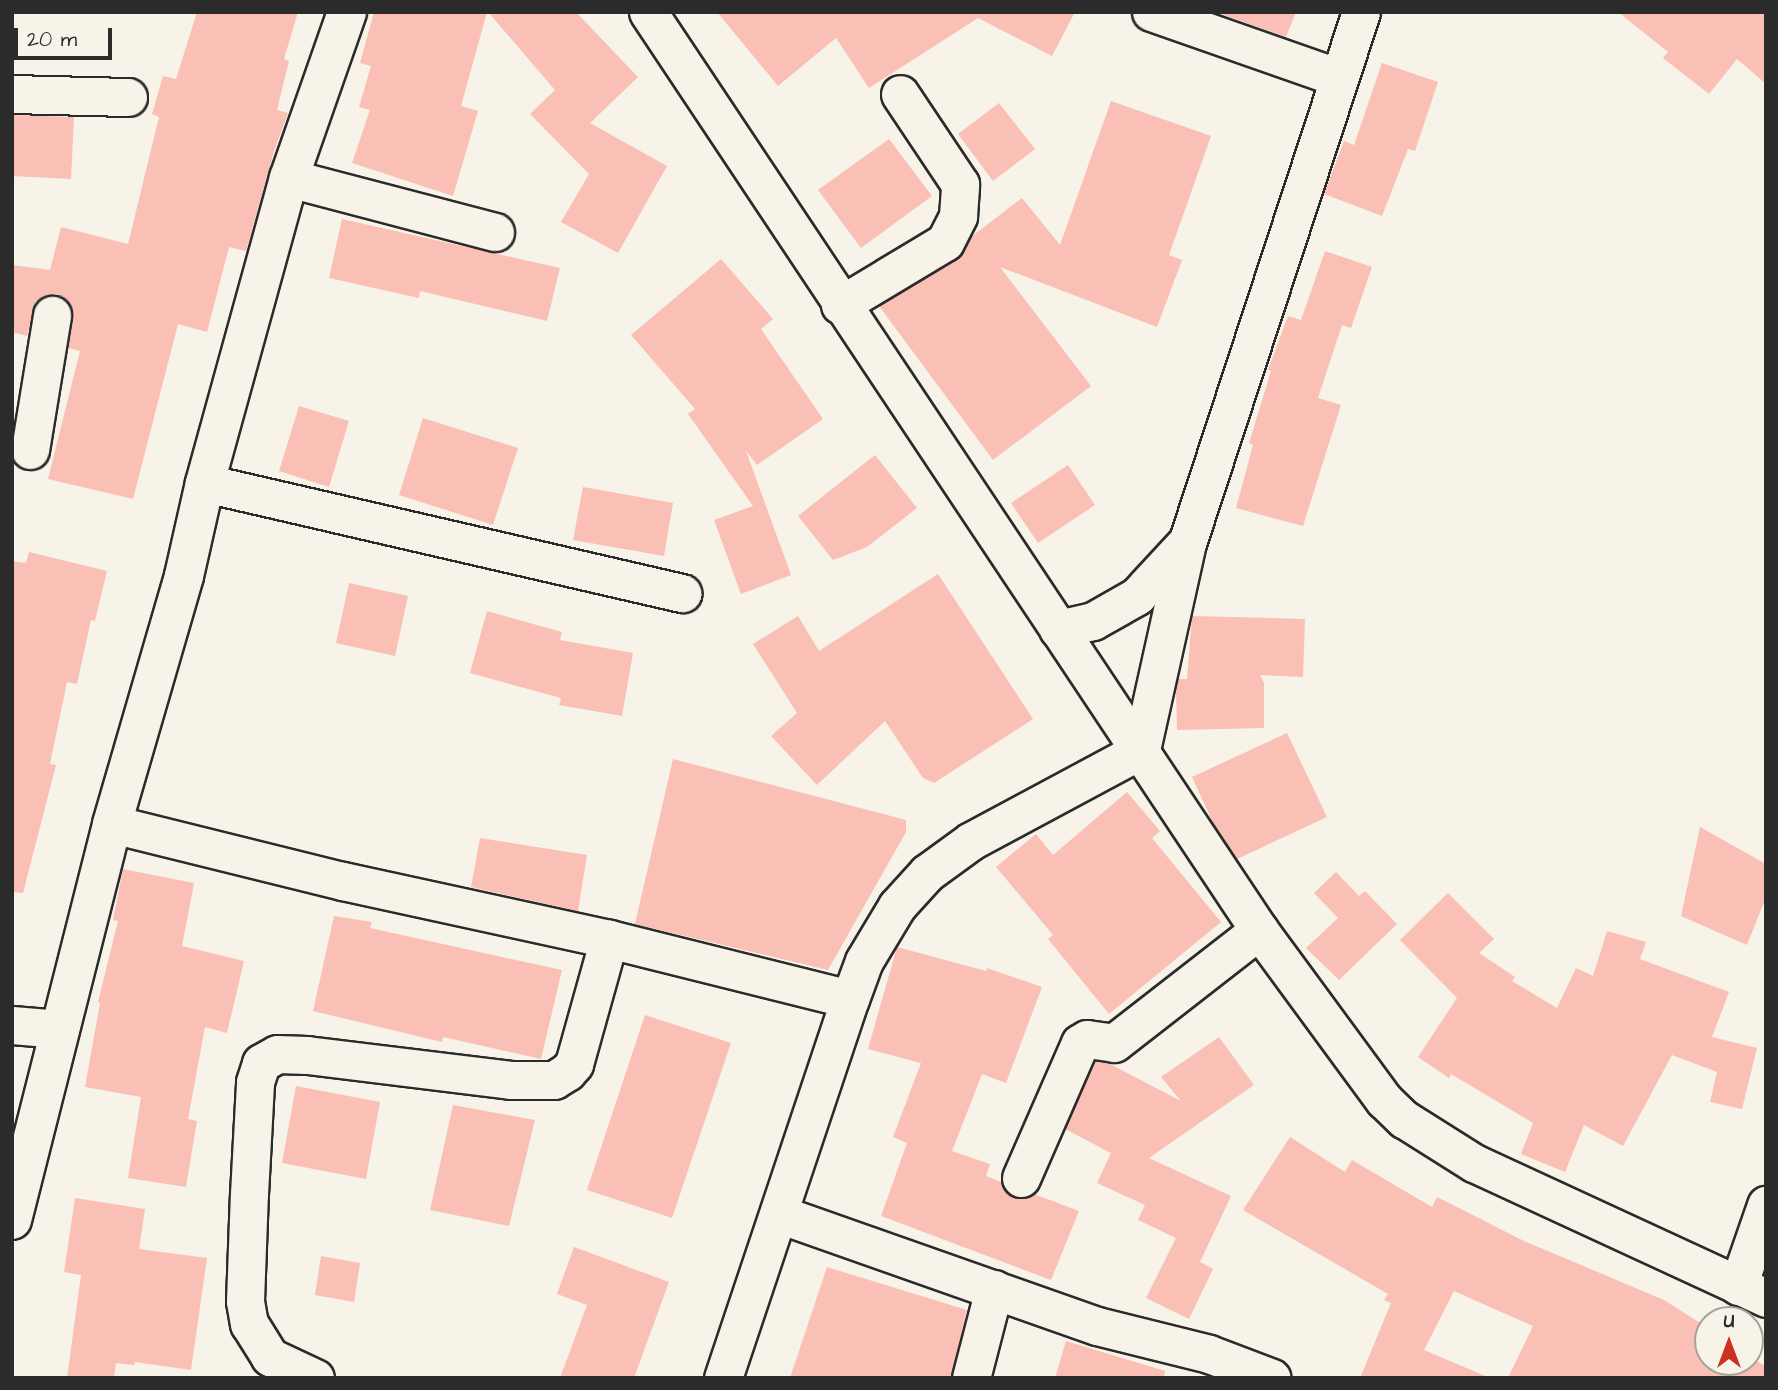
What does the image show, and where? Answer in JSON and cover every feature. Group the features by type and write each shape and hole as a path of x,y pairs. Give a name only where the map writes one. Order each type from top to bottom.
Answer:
{"highway":[{"path":"12,1220 112,824 184,576 205,483 289,178 347,12"}],"street":[{"path":"648,12 1259,930 1365,1078 1404,1119 1474,1163 1752,1292 1766,1205"},
{"path":"1151,12 1339,78"},
{"path":"723,1378 779,1213 804,1128 864,961 897,906 927,873 971,841 1141,750 1187,542 1361,12"},
{"path":"12,94 128,97"},
{"path":"840,304 945,242 958,216 960,184 900,94"},
{"path":"289,178 495,232"},
{"path":"30,450 25,402 52,315"},
{"path":"205,483 683,593"},
{"path":"1058,629 1093,621 1137,596 1187,542"},
{"path":"112,824 343,881 609,939 850,999"},
{"path":"1021,1178 1080,1043 1087,1038 1114,1043 1259,930"},
{"path":"315,1378 270,1357 249,1324 245,1301 255,1082 261,1063 277,1054 510,1080 554,1080 574,1064 609,939"},
{"path":"12,1025 60,1029"},
{"path":"779,1213 1097,1325 1209,1353 1272,1378"},
{"path":"971,1378 994,1289"}],"building":[{"path":"197,12 298,12 284,59 289,61 277,110 288,113 274,151 246,251 229,247 207,332 178,324 133,499 48,479 80,351 68,348 72,308 66,299 56,294 44,296 35,302 27,336 12,332 12,265 50,270 61,227 128,244 159,117 152,114 163,76 176,79"},
{"path":"374,12 487,12 461,106 478,111 453,196 352,163 370,110 359,107 371,66 360,63"},
{"path":"488,12 576,12 638,77 590,123 667,166 618,253 561,222 589,174 530,114 555,90"},
{"path":"717,12 1075,12 1052,56 978,18 869,88 836,38 778,86"},
{"path":"1215,12 1296,12 1286,37"},
{"path":"1618,12 1766,12 1766,84 1737,59 1709,94 1663,58 1668,52"},
{"path":"1382,63 1438,82 1415,151 1408,149 1382,216 1324,194 1344,141 1354,145"},
{"path":"1111,101 1211,136 1169,255 1182,260 1157,327 1000,267 1091,386 993,460 879,306 956,260 971,237 1022,198 1060,245"},
{"path":"999,103 1035,149 993,181 958,134"},
{"path":"12,115 74,117 71,179 12,176"},
{"path":"889,139 932,196 861,248 818,190"},
{"path":"342,219 560,268 547,321 420,291 419,298 329,278"},
{"path":"1325,251 1372,267 1351,328 1342,325 1318,398 1341,405 1303,526 1236,508 1253,445 1249,443 1271,371 1268,370 1288,316 1301,320"},
{"path":"721,259 773,319 761,329 823,419 757,465 746,451 791,575 741,594 714,520 753,506 688,414 695,409 631,335"},
{"path":"299,406 349,421 329,487 279,471"},
{"path":"423,418 518,448 493,525 399,495"},
{"path":"875,455 917,508 867,547 833,560 798,516"},
{"path":"1068,465 1095,505 1038,543 1011,503"},
{"path":"583,487 673,503 664,556 573,540"},
{"path":"29,552 107,571 95,621 91,620 77,684 67,682 50,764 56,765 23,893 12,892 12,561 26,563"},
{"path":"938,574 1033,719 934,783 923,778 885,721 817,785 771,736 797,713 753,644 798,616 819,651"},
{"path":"349,583 408,596 395,656 336,643"},
{"path":"487,611 562,632 560,640 633,653 622,716 559,705 561,698 470,673"},
{"path":"1192,616 1305,619 1303,677 1260,675 1264,683 1264,728 1177,730 1176,688 1178,679 1187,679"},
{"path":"1287,733 1327,817 1237,859 1214,825 1192,777"},
{"path":"673,759 906,820 906,832 828,970 635,924"},
{"path":"1127,792 1160,831 1152,838 1221,922 1109,1014 1048,939 1053,935 996,867 1036,834 1053,855"},
{"path":"1700,827 1766,864 1766,897 1747,945 1681,916"},
{"path":"480,838 587,855 578,911 471,887"},
{"path":"123,869 194,883 182,946 244,961 227,1033 205,1027 188,1119 197,1121 186,1187 128,1178 141,1097 85,1087 100,1003 98,1002 118,921 113,920"},
{"path":"1336,872 1359,896 1365,891 1397,924 1339,980 1306,948 1338,918 1314,893"},
{"path":"1448,893 1494,939 1479,953 1515,977 1512,981 1557,1008 1576,968 1593,976 1607,931 1646,942 1640,959 1729,992 1712,1037 1757,1048 1742,1109 1710,1102 1717,1072 1672,1055 1623,1146 1584,1125 1565,1172 1521,1154 1533,1123 1451,1074 1449,1078 1418,1057 1457,998 1400,940"},
{"path":"334,916 372,922 370,928 562,970 541,1059 443,1037 442,1042 313,1011"},
{"path":"897,947 986,971 987,968 1042,987 1006,1083 982,1074 952,1151 990,1164 986,1176 1001,1182 1012,1197 1024,1199 1034,1194 1079,1211 1051,1280 881,1216 907,1143 893,1137 921,1063 868,1049"},
{"path":"645,1015 731,1043 672,1218 587,1190"},
{"path":"1219,1037 1254,1085 1149,1158 1231,1196 1200,1262 1213,1269 1189,1319 1146,1298 1176,1238 1138,1220 1145,1205 1097,1183 1111,1153 1065,1129 1095,1061 1110,1064 1181,1101 1161,1077"},
{"path":"296,1086 380,1102 366,1179 282,1163"},
{"path":"453,1105 535,1120 509,1226 430,1210"},
{"path":"1290,1137 1345,1172 1352,1160 1432,1207 1437,1197 1524,1241 1664,1300 1694,1319 1694,1376 1764,1376 1764,1365 1766,1378 1508,1378 1533,1326 1454,1291 1424,1350 1490,1378 1360,1378 1391,1303 1384,1300 1388,1294 1243,1210"},
{"path":"75,1198 145,1209 139,1249 207,1258 191,1370 135,1362 134,1365 116,1363 114,1378 67,1378 81,1275 64,1272"},
{"path":"574,1247 669,1282 634,1378 560,1378 587,1305 557,1294"},
{"path":"321,1256 360,1263 354,1302 315,1295"},
{"path":"827,1267 967,1310 951,1378 790,1378"},
{"path":"1066,1341 1165,1371 1164,1378 1055,1378"}]}
